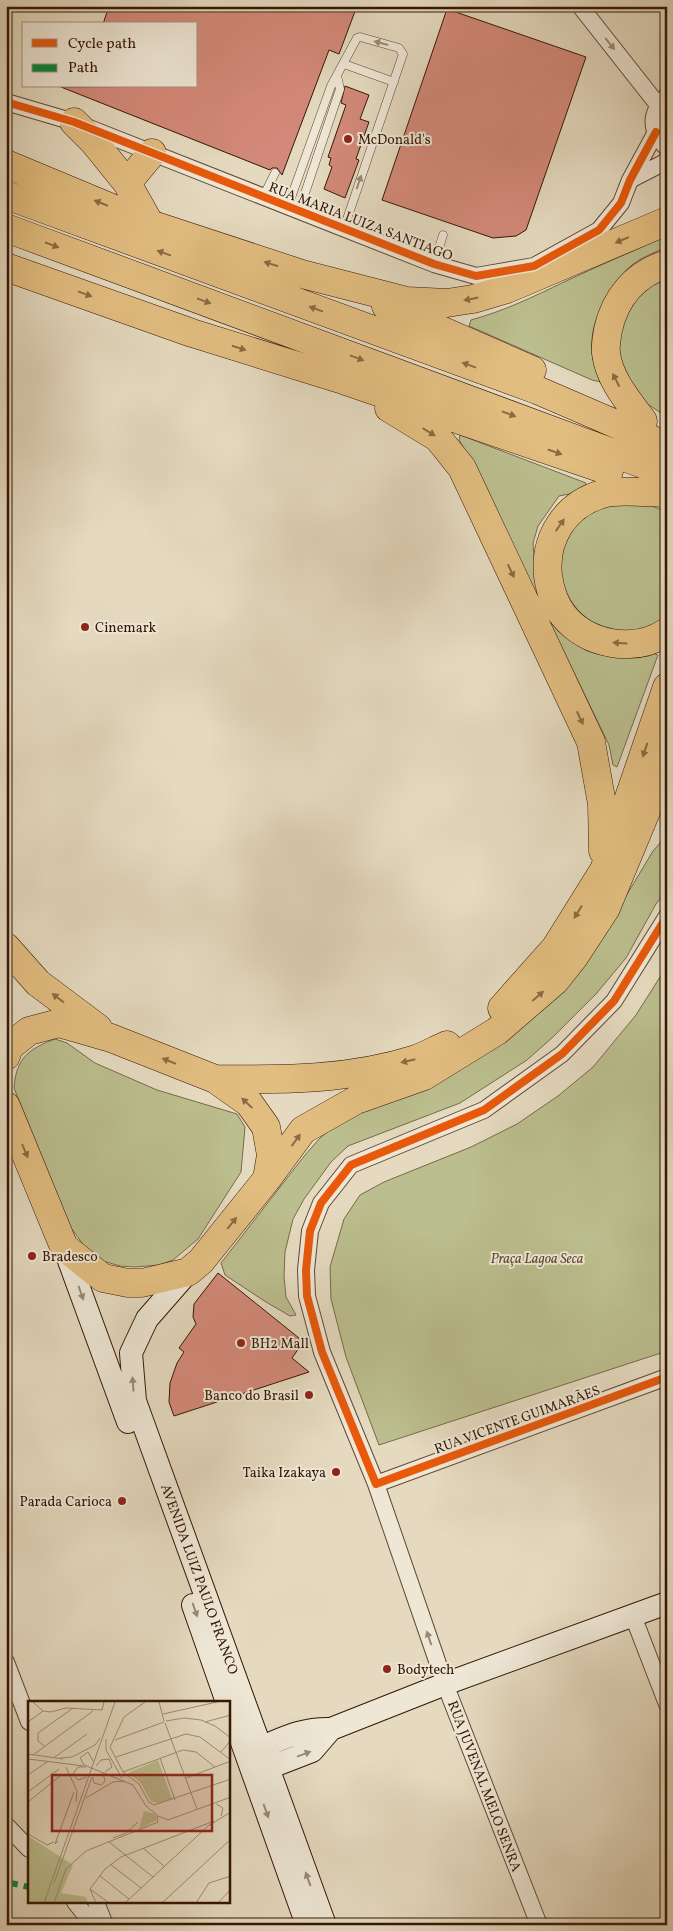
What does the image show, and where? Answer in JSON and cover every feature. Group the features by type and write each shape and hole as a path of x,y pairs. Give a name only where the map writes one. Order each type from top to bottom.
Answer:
{"highway":[{"path":"74,122 93,141 127,183 150,224"},
{"path":"127,183 152,153"},
{"path":"6,164 150,224 334,283 407,301 447,303 473,299 507,289 667,221"},
{"path":"6,195 537,390 667,446"},
{"path":"6,228 667,473"},
{"path":"655,425 622,394 611,370 606,352 612,313 628,288 654,268 667,264"},
{"path":"6,266 192,332 343,380 667,492"},
{"path":"334,283 655,425"},
{"path":"343,380 438,438 462,468 591,742 614,867"},
{"path":"667,492 604,493 583,501 570,511 552,536 548,554 550,587 563,615 587,635 604,642 624,644 641,642 661,636 667,632"},
{"path":"6,1106 64,1247 103,1278 120,1282 142,1283 188,1272 201,1261 267,1179 303,1130 356,1100 424,1076 497,1031 555,981 574,958 606,908 614,867 667,687"},
{"path":"614,867 667,761"},
{"path":"215,1079 279,1080 343,1076 417,1059 460,1039 498,1012 556,947 614,867 656,825 667,817"},
{"path":"6,946 38,983 111,1038"},
{"path":"6,1056 9,1047 29,1031 60,1023 111,1038 215,1079 249,1103 266,1127 271,1155 267,1179"}],"street":[{"path":"580,6 662,101 654,113 653,122 661,142 667,148"},
{"name":"RUA MARIA LUIZA SANTIAGO","path":"6,102 74,122 434,264 476,276 534,266 598,230 621,203 630,180 656,132"},
{"path":"630,180 667,161"},
{"name":"RUA JUVENAL MELO SENRA","path":"539,1925 445,1684 376,1484 322,1352 307,1296 306,1270 310,1231 321,1203 351,1165 484,1110 562,1054 614,1001 667,916"},
{"name":"AVENIDA LUIZ PAULO FRANCO","path":"64,1247 122,1403 227,1701"},
{"name":"AVENIDA LUIZ PAULO FRANCO","path":"188,1272 147,1319 131,1353 135,1401 260,1760 325,1925"},
{"name":"RUA VICENTE GUIMARÃES","path":"376,1484 667,1377"},
{"path":"260,1760 312,1751 331,1729 445,1684 667,1603"},
{"path":"633,1616 667,1704"},
{"path":"6,1662 28,1719"},
{"name":"AVENIDA LUIZ PAULO FRANCO","path":"230,1708 260,1760 307,1925"},
{"path":"6,1825 28,1848"},
{"path":"77,1904 93,1925"},
{"path":"97,1904 105,1925"}],"lane":[{"path":"294,209 331,86 357,38 360,37 399,48 404,54 344,228"},
{"path":"344,64 394,82"},
{"path":"294,209 340,89 337,76"},
{"path":"264,197 275,173"},
{"path":"434,264 443,235"}],"green space":[{"path":"667,236 667,247 639,260 620,277 611,288 598,314 594,327 592,353 601,382 592,380 469,326 471,320 518,303"},
{"path":"667,277 667,417 637,395 618,360 618,331 624,313 644,289"},
{"path":"460,435 586,483 584,491 559,496 538,526 533,543 536,581 559,627 572,642 587,651 602,655 630,655 650,652 658,655 617,767 613,765 609,745 488,494 459,440"},
{"path":"613,503 644,503 667,512 667,616 642,630 617,632 594,623 576,608 564,587 561,563 568,538 588,514"},
{"path":"667,835 667,890 656,904 626,958 596,994 554,1036 527,1060 460,1103 348,1146 331,1162 304,1199 293,1219 285,1252 284,1277 286,1297 296,1315 290,1316 225,1275 221,1263 320,1138 344,1118 515,1032 532,1019 581,971 653,851"},
{"name":"Praça Lagoa Seca","path":"667,966 667,1351 379,1445 346,1357 331,1299 330,1267 344,1219 360,1195 384,1182 471,1147 517,1124 558,1096 593,1067 636,1015"},
{"path":"55,1039 67,1043 95,1063 157,1090 237,1114 245,1127 241,1172 198,1239 173,1260 159,1265 135,1267 120,1266 103,1261 88,1251 71,1228 14,1088 17,1070 25,1056 37,1047"}],"building":[{"path":"109,6 357,6 339,54 329,50 282,175 277,168 270,170 64,88 198,88 198,22 104,22"},
{"path":"447,9 586,57 526,230 516,236 493,238 382,200"},
{"name":"McDonald's","path":"345,86 369,95 360,119 369,122 356,159 359,160 345,198 324,189 332,167 329,165 331,158 328,157 346,105 341,103"},
{"name":"BH2 Mall","path":"218,1273 299,1338 299,1348 292,1358 309,1372 174,1416 169,1402 170,1383 177,1363 184,1352 179,1348 196,1324 193,1317 194,1304"}],"marked path":[{"path":"6,1882 28,1887"}],"cycle path":[{"path":"6,102 74,122 434,264 476,276 534,266 599,230 621,203 630,180 656,132"},
{"path":"667,916 614,1001 562,1054 484,1110 351,1165 321,1203 310,1231 306,1270 307,1296 322,1352 376,1484 667,1377"}],"place":[{"name":"McDonald's","path":"348,139"},
{"name":"Cinemark","path":"85,627"},
{"name":"Bradesco","path":"32,1256"},
{"name":"BH2 Mall","path":"241,1343"},
{"name":"Banco do Brasil","path":"309,1395"},
{"name":"Taika Izakaya","path":"336,1472"},
{"name":"Parada Carioca","path":"122,1501"},
{"name":"Bodytech","path":"387,1669"}]}
